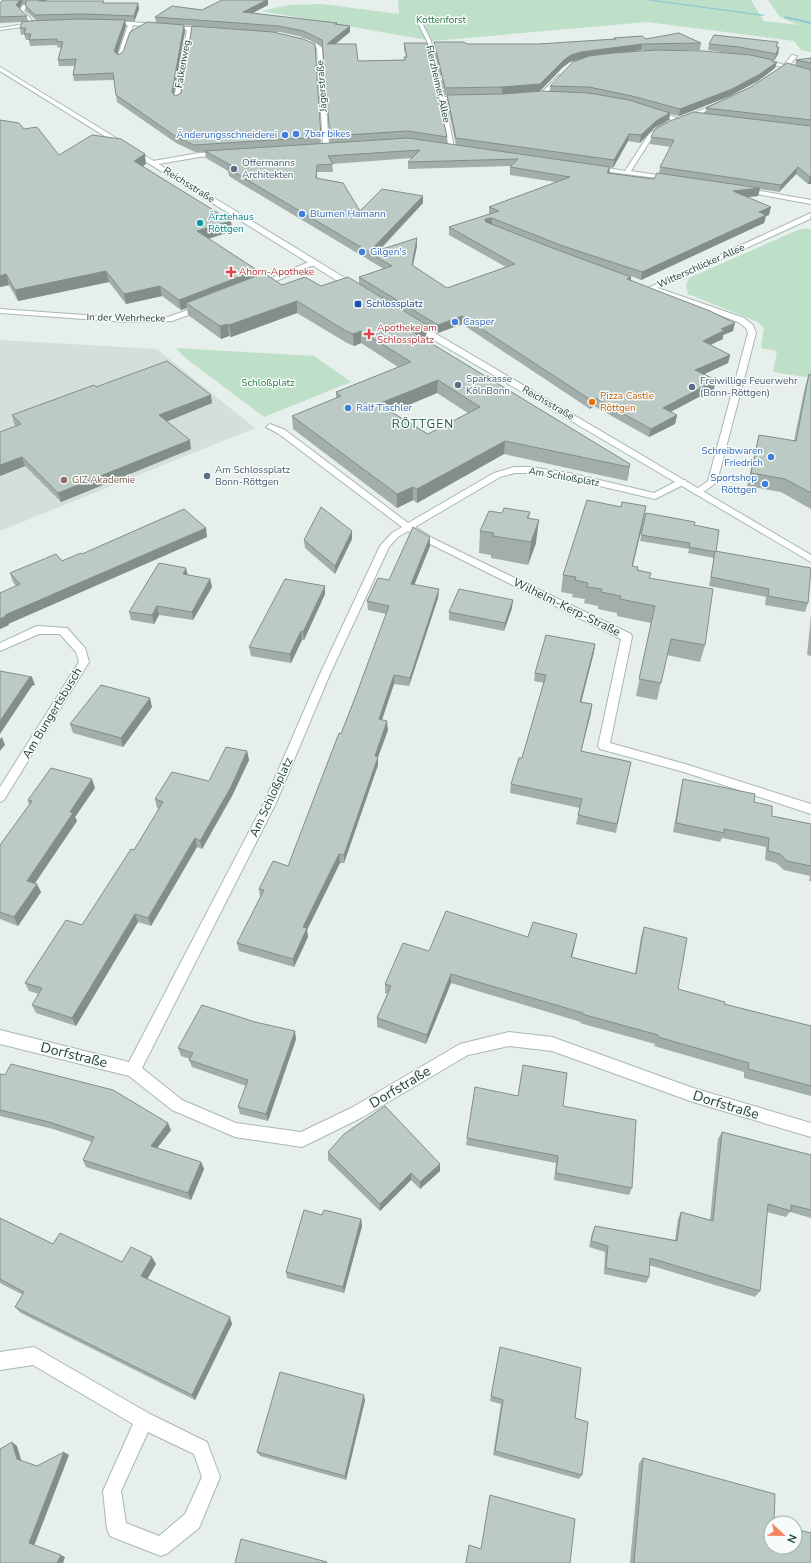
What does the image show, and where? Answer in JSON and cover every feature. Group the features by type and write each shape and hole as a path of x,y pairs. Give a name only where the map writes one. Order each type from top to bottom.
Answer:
{"street":[{"path":"25,6 21,11 35,24"},
{"path":"107,22 211,30"},
{"name":"Flerzheimer Allee","path":"419,22 429,42 452,147"},
{"path":"0,30 43,23"},
{"path":"120,58 131,23"},
{"name":"Falkenweg","path":"177,99 190,28"},
{"name":"Jägerstraße","path":"299,38 312,42 319,48 326,147"},
{"path":"774,74 786,66 794,56"},
{"path":"756,59 811,73"},
{"name":"Reichsstraße","path":"0,69 365,294"},
{"path":"542,95 566,71"},
{"path":"535,96 550,95"},
{"path":"441,99 471,98"},
{"path":"627,173 650,135 663,126 693,116 725,102"},
{"path":"650,111 678,120"},
{"path":"693,116 707,118"},
{"path":"319,147 334,146"},
{"path":"445,146 460,149"},
{"path":"153,163 199,155 228,153"},
{"path":"589,168 674,180"},
{"path":"738,189 785,196 811,202"},
{"name":"Witterschlicker Allee","path":"698,492 712,482 752,333 750,327 741,320 648,286 810,217"},
{"path":"250,288 314,262"},
{"name":"In der Wehrhecke","path":"0,311 126,320 156,320 169,319 206,306"},
{"name":"Reichsstraße","path":"404,318 811,559"},
{"path":"270,427 282,432 408,527"},
{"name":"Am Schloßplatz","path":"133,1070 270,803 325,674 384,546 395,535 429,514 497,475 514,470 532,470 655,496 682,482"},
{"name":"Wilhelm-Kerp-Straße","path":"408,527 433,542 627,637 604,746 685,768 811,809"},
{"name":"Am Bungertsbusch","path":"0,647 37,630 63,630 81,651 84,662 0,797"},
{"name":"Dorfstraße","path":"0,1036 133,1070 177,1106 235,1130 302,1140 356,1113 465,1049 509,1040 552,1044 693,1096 811,1130"},
{"path":"0,1361 34,1356 144,1420 201,1448 211,1478 192,1521 161,1546 117,1529 112,1490 144,1420"}],"shaded area":[{"name":"GIZ Akademie","path":"0,340 157,349 255,428 0,531"}],"green space":[{"name":"Kottenforst","path":"398,0 751,0 764,21 798,25 780,17 768,0 811,0 811,52 801,50 794,41 647,22 433,41 261,11 289,5 322,4 399,14"},
{"path":"800,229 811,229 811,378 773,372 777,351 761,348 764,328 758,322 688,294 686,285 689,278"},
{"name":"Schloßplatz","path":"176,348 314,356 351,382 264,417 184,357"}],"building":[{"path":"3,0 20,0 16,5 27,16 0,17 0,3"},
{"path":"27,0 138,3 134,16 85,14 35,15 25,5"},
{"path":"222,0 267,0 243,12 337,23 335,24 350,26 327,44 356,44 358,61 405,60 404,57 407,57 404,43 427,43 447,137 408,131 330,136 322,40 303,31 279,26 155,17 172,6 202,10"},
{"path":"79,19 125,20 114,51 118,55 123,52 130,32 147,22 184,25 172,92 175,96 181,93 192,26 273,32 303,39 315,44 321,137 194,145 175,136 116,95 113,73 73,75 76,59 58,60 63,42 56,41 57,39 29,40 31,34 24,34 26,28 20,28 22,22"},
{"path":"679,33 701,43 642,44 581,52 571,55 564,60 540,84 502,87 445,88 434,42 464,42 468,44 538,44 642,36 646,39"},
{"path":"714,35 778,42 776,47 779,47 776,54 739,47 709,44"},
{"path":"656,50 703,51 750,55 773,60 772,62 777,62 760,74 732,89 680,109 632,96 589,87 550,86 573,62 589,56"},
{"path":"811,58 811,63 796,60"},
{"path":"787,63 811,70 811,120 706,108 751,87"},
{"path":"543,91 589,93 629,100 670,113 656,121 641,135 629,134 614,160 456,138 447,95 503,94"},
{"path":"693,112 811,126 811,177 798,167 781,185 660,167 674,140 651,137 655,129"},
{"path":"0,120 19,123 24,129 37,127 59,155 92,135 121,139 145,154 134,161 231,221 197,231 257,270 179,300 160,286 124,294 106,271 15,290 6,274 0,276"},
{"path":"408,138 610,167 607,173 654,179 657,173 760,188 733,191 771,207 759,212 766,215 642,272 560,245 492,218 485,219 486,222 631,277 627,279 710,311 735,323 721,329 725,330 703,341 730,355 695,370 716,380 663,408 677,415 651,429 595,398 591,400 462,316 438,325 359,277 392,266 370,253 417,238 412,265 447,288 515,264 449,227 499,211 489,207 570,177 510,167 518,159 408,162 420,150 328,156 333,164 317,165 316,178 343,183 360,211 382,189 423,196 369,252 234,172 228,168 234,167 205,151"},
{"path":"264,273 282,285 305,277 321,286 348,277 427,325 411,331 630,464 629,467 505,441 417,489 413,487 397,494 292,416 341,396 336,392 411,362 361,331 353,334 346,331 297,301 229,325 220,326 186,303","holes":["438,380 480,407 428,434 378,404"]},
{"path":"167,361 211,395 159,415 190,440 58,493 22,457 0,465 0,432 21,424 12,415 94,385 96,387"},
{"path":"809,374 811,375 811,493 785,479 751,473 759,435 796,441"},
{"path":"587,500 621,507 622,502 646,506 632,566 638,567 637,570 651,573 649,578 713,589 705,645 671,639 661,683 639,679 655,606 620,599 621,596 601,592 602,589 587,587 588,583 575,580 576,577 563,575"},
{"path":"321,507 352,531 335,566 304,540"},
{"path":"504,508 530,512 527,518 539,520 531,542 493,536 494,533 480,531 489,511 502,513"},
{"path":"184,509 206,528 5,615 6,616 0,619 0,593 20,584 10,573 56,554 62,561 81,553 82,554"},
{"path":"646,513 695,522 694,525 719,530 716,552 689,547 690,543 641,535"},
{"path":"413,527 430,537 411,584 439,589 410,678 394,675 379,719 387,721 375,756 378,757 344,855 339,854 303,927 307,928 293,959 237,943 264,890 259,889 273,861 288,866 339,733 341,734 355,698 389,606 367,601 378,578 389,580"},
{"path":"715,551 811,568 808,603 768,596 769,589 711,577"},
{"path":"159,563 186,568 183,574 210,579 192,612 157,606 152,615 129,612"},
{"path":"285,579 325,586 303,632 301,631 290,654 249,647"},
{"path":"459,589 513,600 505,623 449,612"},
{"path":"546,635 595,644 580,702 592,704 581,751 631,762 617,824 578,815 582,799 511,784 519,758 522,758 546,675 535,673"},
{"path":"0,671 32,677 29,678 0,721"},
{"path":"101,685 150,698 121,738 70,724"},
{"path":"226,747 247,751 231,787 200,841 195,838 148,918 135,914 72,1018 32,1005 42,988 25,983 66,920 82,925 131,849 134,850 163,802 155,799 172,772 209,781"},
{"path":"51,768 92,779 70,812 73,813 27,881 37,884 14,917 0,912 0,845 32,801 28,800"},
{"path":"683,779 755,794 754,802 772,806 772,816 811,824 811,866 787,861 780,854 768,851 769,838 724,829 724,833 676,823"},
{"path":"446,911 528,937 533,922 577,934 571,957 636,974 644,927 687,938 678,989 725,1002 724,1004 811,1026 811,1086 748,1069 749,1063 451,974 427,1035 377,1018 391,986 385,984 403,943 429,951"},
{"path":"202,1005 255,1022 295,1031 266,1114 238,1107 248,1080 189,1060 193,1053 178,1048"},
{"path":"11,1064 113,1090 168,1123 151,1146 201,1162 188,1193 83,1160 94,1137 49,1122 0,1110 0,1074 5,1075"},
{"path":"523,1065 567,1073 563,1106 636,1120 632,1188 556,1173 558,1156 467,1138 475,1087 518,1096"},
{"path":"385,1106 440,1164 420,1182 411,1173 380,1204 328,1152 344,1134"},
{"path":"722,1132 811,1155 811,1210 791,1205 791,1211 768,1204 760,1291 650,1258 649,1277 606,1268 608,1246 591,1241 595,1226 677,1241 681,1212 713,1221"},
{"path":"304,1210 322,1215 324,1210 361,1219 343,1287 286,1272"},
{"path":"0,1218 53,1244 60,1233 122,1262 131,1247 152,1257 141,1276 230,1317 192,1395 15,1307 24,1292 0,1279"},
{"path":"500,1347 581,1368 575,1418 588,1422 582,1475 495,1451 503,1400 491,1396"},
{"path":"280,1372 364,1395 345,1476 257,1452"},
{"path":"12,1442 17,1459 37,1466 64,1452 29,1543 61,1555 57,1563 0,1563 0,1449"},
{"path":"643,1458 775,1494 774,1515 763,1515 763,1555 803,1555 803,1531 811,1533 811,1563 634,1563"},
{"path":"490,1495 575,1519 570,1563 466,1563 469,1545 481,1549"},
{"path":"241,1539 327,1562 327,1563 235,1563"}],"waterway":[{"path":"647,0 763,15"},
{"path":"785,17 811,23"}],"place":[{"name":"7bar bikes","path":"296,134"},
{"name":"Änderungsschneiderei","path":"285,135"},
{"name":"Offermanns Architekten","path":"234,169"},
{"name":"Blumen Hamann","path":"302,214"},
{"name":"Ärztehaus Röttgen","path":"200,223"},
{"name":"Gilgen's","path":"362,252"},
{"name":"Ahorn-Apotheke","path":"231,272"},
{"name":"Schlossplatz","path":"358,304"},
{"name":"Casper","path":"455,322"},
{"name":"Apotheke am Schlossplatz","path":"369,334"},
{"name":"Sparkasse KölnBonn","path":"458,385"},
{"name":"Freiwillige Feuerwehr (Bonn-Röttgen)","path":"692,387"},
{"name":"Pizza Castle Röttgen","path":"592,402"},
{"name":"Ralf Tischler","path":"348,408"},
{"name":"Schreibwaren Friedrich","path":"771,457"},
{"name":"Am Schlossplatz Bonn-Röttgen","path":"207,476"},
{"name":"GIZ Akademie","path":"64,480"},
{"name":"Sportshop Röttgen","path":"765,484"}],"district":[{"name":"RÖTTGEN","path":"423,424"}]}
